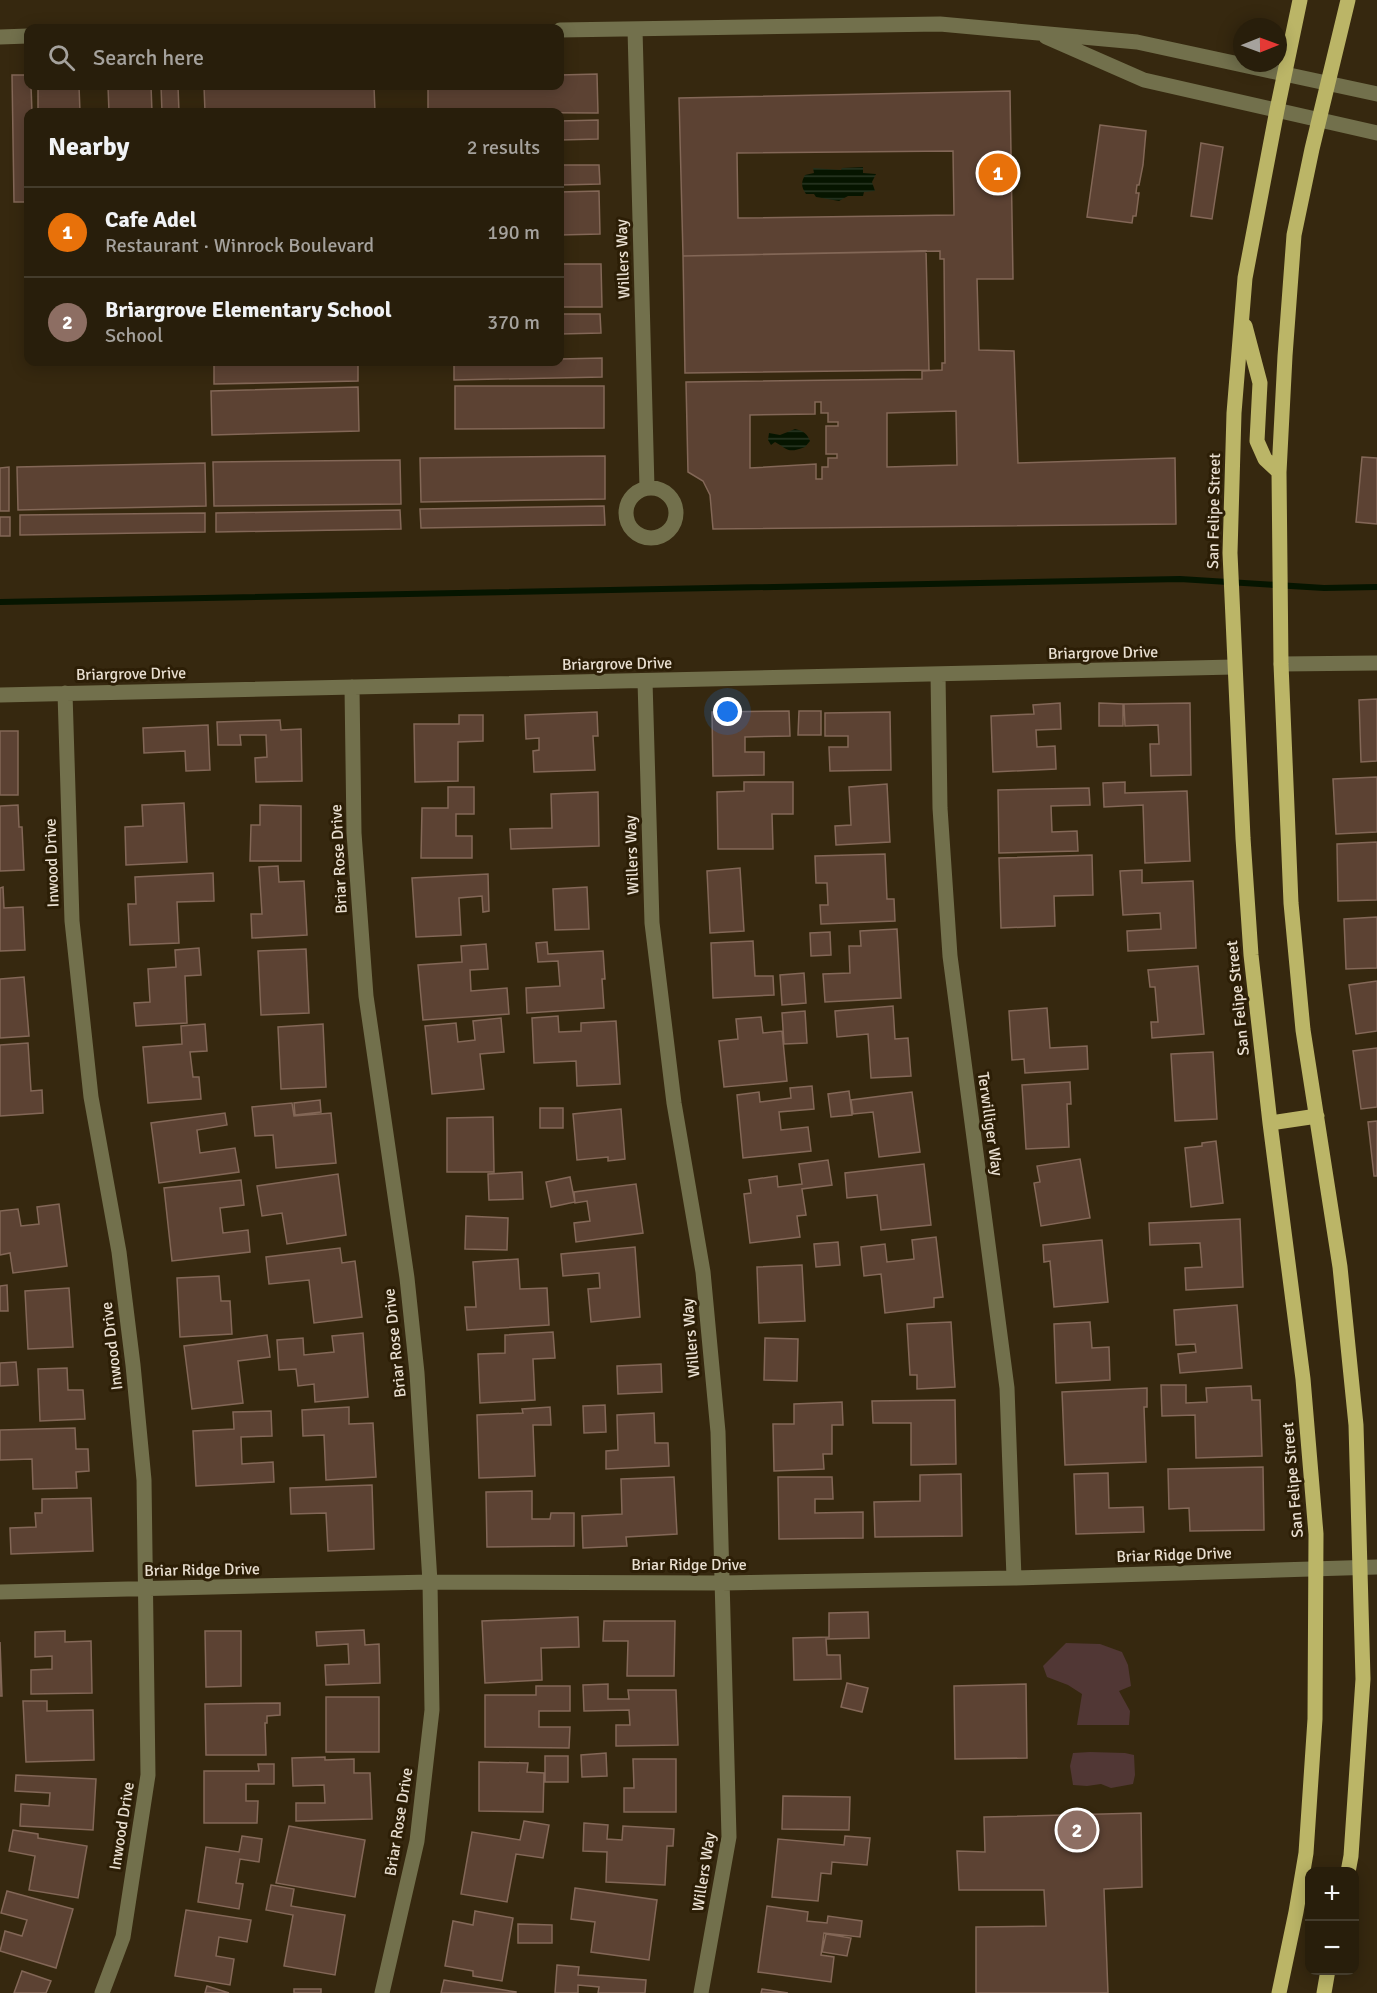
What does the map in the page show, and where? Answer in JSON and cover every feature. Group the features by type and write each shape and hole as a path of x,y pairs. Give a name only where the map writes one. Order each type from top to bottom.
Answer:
{"main road":[{"name":"San Felipe Street","path":"1279,1993 1306,1853 1316,1719 1316,1534 1303,1380 1251,955 1234,667 1230,553 1234,413 1245,278 1300,0"},
{"path":"1348,0 1294,235 1285,356 1280,472 1280,546 1281,664 1291,903 1303,1030 1340,1267 1356,1425 1363,1680 1349,1867"},
{"path":"1242,314 1260,383 1257,441 1265,459 1280,472"},
{"path":"1270,1123 1317,1116"},
{"path":"1324,1993 1327,1975"}],"street":[{"path":"564,30 940,24 1137,42 1377,94"},
{"name":"Willers Way","path":"635,29 647,488"},
{"path":"1032,32 1144,80 1377,133"},
{"path":"0,37 24,36"},
{"path":"1281,664 1377,663"},
{"name":"Briargrove Drive","path":"0,695 1234,667"},
{"name":"Terwilliger Way","path":"938,674 940,808 950,956 1007,1388 1014,1578"},
{"name":"Willers Way","path":"645,681 652,923 674,1103 703,1272 718,1432 729,1837 701,1993"},
{"name":"Briar Rose Drive","path":"352,687 354,833 366,996 407,1278 417,1373 430,1582 432,1710 417,1841 382,1993"},
{"name":"Inwood Drive","path":"65,693 72,921 92,1097 119,1252 144,1480 148,1775 123,1937 102,1993"},
{"name":"Briar Ridge Drive","path":"0,1592 430,1582 723,1583 1014,1578 1377,1567"}],"shaded area":[{"path":"863,167 863,173 876,174 872,182 875,191 864,192 863,196 848,196 839,201 806,194 803,189 805,175 814,173 813,168 841,170 842,168"},
{"path":"795,429 809,438 810,441 805,447 785,449 775,442 771,445 768,440 769,433 780,435"},
{"path":"1066,1643 1100,1644 1122,1652 1128,1665 1131,1686 1119,1691 1130,1711 1129,1725 1077,1725 1082,1694 1068,1685 1047,1677 1043,1666"},
{"path":"1073,1753 1134,1755 1133,1784 1111,1788 1101,1784 1073,1785 1070,1766"}],"building":[{"path":"597,74 598,113 564,113 564,108 428,108 428,90 564,90 564,75"},
{"path":"12,75 24,75 24,90 31,90 32,108 24,108 24,202 14,202"},
{"path":"38,90 79,90 80,108 38,108"},
{"path":"108,90 151,90 152,108 109,108"},
{"path":"161,90 178,90 179,108 162,108"},
{"path":"204,90 374,90 375,108 205,108"},
{"path":"1010,91 1013,279 977,279 979,350 1014,351 1018,463 1175,458 1176,524 713,529 710,495 703,481 688,472 686,382 922,379 922,371 942,370 942,363 945,363 944,259 940,259 940,251 683,256 679,98","holes":["953,151 954,215 738,218 737,153","815,402 821,402 821,413 828,413 828,422 838,422 838,426 826,426 826,454 837,454 837,458 828,458 828,467 822,467 822,479 816,479 816,464 750,468 750,415 815,414","956,411 957,465 887,467 887,413"]},
{"path":"598,120 598,139 564,140 564,121"},
{"path":"1100,125 1146,131 1143,165 1136,193 1139,193 1136,216 1133,216 1132,223 1087,217"},
{"path":"1201,143 1223,147 1212,219 1191,216"},
{"path":"564,165 599,165 600,184 564,185"},
{"path":"599,191 600,234 564,235 564,192"},
{"path":"926,251 929,370 685,373 683,256"},
{"path":"564,264 601,264 602,307 564,307"},
{"path":"564,314 600,314 601,333 564,334"},
{"path":"602,358 602,377 454,380 454,366 564,366 564,359"},
{"path":"214,366 358,366 358,381 214,384"},
{"path":"455,386 604,386 604,428 455,429"},
{"path":"358,387 359,431 212,435 211,391"},
{"path":"605,456 605,499 421,502 420,458"},
{"path":"1362,457 1377,458 1377,524 1356,522"},
{"path":"400,460 401,504 214,506 213,462"},
{"path":"205,463 206,506 18,510 17,467"},
{"path":"9,467 9,511 0,511 0,468"},
{"path":"604,506 605,525 421,528 420,509"},
{"path":"400,510 401,529 216,532 216,513"},
{"path":"205,513 205,532 20,535 20,515"},
{"path":"0,517 10,517 10,536 0,536"},
{"path":"1377,699 1377,761 1361,762 1359,700"},
{"path":"1060,703 1061,729 1036,730 1037,747 1055,746 1056,769 993,772 991,716 1034,714 1033,705"},
{"path":"1099,703 1123,704 1123,726 1099,726"},
{"path":"1190,703 1191,775 1151,776 1150,744 1159,744 1158,725 1125,726 1124,704"},
{"path":"789,711 790,736 745,737 745,752 764,752 764,775 713,776 712,712"},
{"path":"799,711 821,711 821,735 798,735"},
{"path":"597,712 598,736 593,736 595,770 534,772 533,751 539,750 539,738 526,739 525,715"},
{"path":"890,712 891,770 830,771 829,747 848,747 848,736 825,736 825,713"},
{"path":"459,715 483,715 483,741 458,742 458,781 415,782 414,724 459,724"},
{"path":"280,720 281,730 301,729 302,781 256,782 255,758 267,757 266,735 240,735 241,745 218,745 217,722"},
{"path":"208,725 210,770 186,771 185,751 144,753 143,728"},
{"path":"0,731 18,731 18,795 0,795"},
{"path":"1377,777 1377,832 1336,834 1333,779"},
{"path":"744,782 793,782 793,814 772,814 773,849 718,849 717,792 744,791"},
{"path":"1125,782 1125,793 1187,791 1190,861 1145,863 1143,805 1104,807 1103,783"},
{"path":"887,784 890,842 836,845 835,826 851,825 849,787"},
{"path":"448,787 474,787 474,814 456,814 456,836 472,836 472,858 421,858 422,808 448,808"},
{"path":"1089,788 1090,805 1051,806 1052,832 1077,831 1078,851 999,853 998,790"},
{"path":"598,792 599,846 511,849 510,829 552,828 551,794"},
{"path":"184,803 187,862 126,865 125,827 143,826 142,805"},
{"path":"18,805 19,827 22,827 24,870 0,871 0,806"},
{"path":"260,805 301,806 301,861 250,861 251,825 260,825"},
{"path":"1377,842 1377,900 1338,901 1337,844"},
{"path":"885,854 887,899 894,899 895,921 821,924 820,905 828,905 827,883 816,883 815,856"},
{"path":"1092,855 1093,895 1054,896 1055,926 1001,928 999,858"},
{"path":"278,866 279,882 304,881 307,935 252,938 251,914 262,914 259,867"},
{"path":"740,868 744,931 710,933 707,871"},
{"path":"1142,870 1142,883 1193,881 1196,948 1128,951 1127,931 1161,929 1160,913 1123,915 1120,871"},
{"path":"213,873 214,901 177,902 179,943 130,945 128,904 136,904 135,877"},
{"path":"488,874 489,911 483,912 482,896 459,898 461,935 416,937 412,878"},
{"path":"3,887 4,908 23,907 25,950 0,951 0,888"},
{"path":"587,887 589,929 555,930 553,889"},
{"path":"1377,917 1377,968 1346,969 1344,919"},
{"path":"897,929 901,998 825,1002 823,974 850,973 849,946 861,946 860,931"},
{"path":"830,932 831,955 811,956 810,933"},
{"path":"753,941 755,976 773,976 774,995 713,998 711,943"},
{"path":"547,942 548,954 603,951 604,1008 527,1013 526,988 560,986 558,961 538,962 536,943"},
{"path":"486,944 488,969 470,970 471,991 507,988 509,1014 423,1020 418,965 462,962 461,946"},
{"path":"199,948 201,975 185,976 187,1023 136,1026 134,1003 150,1002 148,969 176,967 175,950"},
{"path":"306,949 309,1013 261,1015 258,951"},
{"path":"1198,966 1204,1034 1152,1038 1151,1022 1158,1022 1155,987 1150,987 1148,970"},
{"path":"804,973 806,1003 782,1005 780,975"},
{"path":"24,977 29,1036 0,1038 0,979"},
{"path":"1377,981 1377,1031 1356,1034 1349,985"},
{"path":"893,1006 895,1039 908,1038 911,1076 871,1078 868,1034 837,1037 835,1011"},
{"path":"1047,1008 1050,1048 1087,1046 1088,1069 1025,1073 1024,1059 1012,1060 1009,1011"},
{"path":"805,1011 807,1043 784,1044 782,1013"},
{"path":"558,1016 559,1032 581,1031 581,1023 616,1021 620,1084 577,1086 576,1061 534,1063 532,1018"},
{"path":"761,1017 763,1033 782,1031 787,1081 724,1087 719,1041 738,1039 736,1019"},
{"path":"501,1018 504,1052 480,1054 484,1089 432,1094 425,1026 456,1023 458,1042 475,1040 473,1021"},
{"path":"205,1024 207,1051 190,1052 193,1077 199,1077 201,1099 148,1103 143,1047 182,1044 181,1026"},
{"path":"323,1024 326,1087 281,1089 278,1027"},
{"path":"28,1043 31,1091 42,1090 43,1113 0,1116 0,1045"},
{"path":"1377,1048 1377,1107 1361,1109 1353,1051"},
{"path":"1213,1052 1217,1119 1175,1121 1171,1054"},
{"path":"1070,1082 1071,1104 1067,1104 1069,1147 1026,1149 1022,1085"},
{"path":"812,1086 814,1109 779,1112 781,1130 808,1127 811,1151 743,1158 737,1095 759,1092 760,1102 791,1098 790,1088"},
{"path":"849,1091 852,1115 831,1117 828,1094"},
{"path":"912,1092 920,1152 879,1157 873,1112 853,1114 851,1100"},
{"path":"320,1100 321,1112 295,1115 294,1103"},
{"path":"292,1103 294,1116 331,1113 336,1163 276,1168 273,1135 255,1136 252,1107"},
{"path":"540,1108 563,1108 563,1128 540,1128"},
{"path":"621,1109 625,1159 608,1161 608,1157 577,1160 573,1114"},
{"path":"225,1113 227,1125 197,1130 200,1153 235,1148 239,1172 159,1183 151,1123"},
{"path":"493,1117 494,1172 447,1172 447,1118"},
{"path":"1377,1121 1377,1176 1374,1176 1368,1122"},
{"path":"1216,1141 1223,1203 1191,1207 1185,1148"},
{"path":"1080,1159 1090,1218 1041,1226 1034,1183 1040,1182 1037,1166"},
{"path":"828,1160 832,1185 802,1189 806,1215 797,1216 800,1237 750,1243 744,1194 751,1193 749,1180 777,1176 778,1187 802,1184 799,1164"},
{"path":"924,1164 931,1225 881,1230 877,1195 847,1198 845,1173"},
{"path":"522,1172 523,1199 489,1200 488,1174"},
{"path":"338,1174 346,1235 287,1244 282,1213 262,1216 257,1186"},
{"path":"570,1177 575,1202 551,1207 546,1182"},
{"path":"241,1180 244,1205 220,1208 223,1233 248,1230 250,1252 172,1261 164,1188"},
{"path":"636,1184 643,1233 576,1242 574,1223 590,1221 587,1201 575,1203 574,1192"},
{"path":"59,1204 67,1266 13,1273 10,1253 0,1255 0,1211 18,1209 21,1226 39,1224 37,1207"},
{"path":"466,1216 508,1218 507,1250 465,1249"},
{"path":"1240,1219 1243,1287 1186,1290 1185,1268 1202,1267 1200,1243 1150,1245 1149,1223"},
{"path":"936,1237 943,1297 934,1298 934,1307 885,1313 881,1274 864,1276 861,1247 885,1244 887,1262 914,1259 912,1240"},
{"path":"1102,1240 1108,1302 1054,1307 1050,1261 1044,1262 1043,1245"},
{"path":"838,1242 840,1265 816,1267 814,1244"},
{"path":"635,1247 640,1317 591,1322 588,1289 600,1288 599,1273 563,1276 561,1254"},
{"path":"340,1248 342,1263 355,1261 362,1317 314,1323 309,1280 269,1284 266,1257"},
{"path":"518,1259 520,1289 547,1288 549,1325 467,1330 465,1307 476,1307 473,1262"},
{"path":"802,1265 805,1321 759,1323 757,1267"},
{"path":"219,1276 221,1301 230,1301 232,1334 180,1337 177,1278"},
{"path":"7,1285 8,1311 0,1311 0,1286"},
{"path":"69,1288 73,1347 28,1349 25,1291"},
{"path":"1237,1305 1242,1368 1180,1373 1178,1354 1196,1352 1195,1344 1176,1345 1174,1310"},
{"path":"951,1322 955,1387 917,1389 917,1375 910,1375 907,1324"},
{"path":"1090,1322 1092,1348 1109,1347 1110,1380 1056,1383 1054,1324"},
{"path":"553,1332 555,1358 533,1359 535,1400 480,1403 478,1354 505,1353 505,1335"},
{"path":"363,1333 368,1397 315,1402 314,1384 298,1386 296,1369 279,1370 277,1340 303,1338 304,1355 334,1352 332,1336"},
{"path":"267,1335 270,1357 238,1361 243,1403 192,1409 184,1346"},
{"path":"765,1338 798,1339 797,1381 764,1380"},
{"path":"16,1362 18,1385 0,1386 0,1363"},
{"path":"661,1364 662,1392 618,1394 617,1366"},
{"path":"67,1368 68,1390 83,1390 85,1419 40,1421 38,1369"},
{"path":"1161,1385 1186,1385 1186,1403 1207,1402 1206,1388 1251,1386 1252,1400 1260,1400 1262,1456 1196,1458 1195,1415 1162,1416"},
{"path":"1147,1388 1147,1407 1144,1407 1146,1462 1065,1465 1062,1392"},
{"path":"955,1400 956,1464 911,1465 911,1423 873,1423 872,1401"},
{"path":"842,1402 843,1425 832,1425 832,1454 823,1454 824,1469 774,1471 773,1424 794,1424 794,1404"},
{"path":"605,1405 606,1432 584,1433 583,1406"},
{"path":"349,1407 349,1424 373,1423 376,1477 326,1480 324,1435 303,1436 302,1410"},
{"path":"550,1407 551,1425 533,1425 535,1476 479,1478 477,1415 523,1413 522,1409"},
{"path":"271,1411 272,1436 241,1437 242,1464 273,1462 274,1482 196,1486 193,1431 234,1429 233,1412"},
{"path":"654,1413 655,1443 668,1443 669,1466 606,1469 606,1451 618,1450 617,1415"},
{"path":"75,1428 76,1449 88,1449 89,1471 76,1472 77,1488 33,1489 32,1459 0,1460 0,1430"},
{"path":"1263,1467 1264,1530 1190,1531 1189,1508 1169,1509 1168,1469"},
{"path":"1108,1473 1109,1508 1143,1507 1144,1532 1076,1534 1074,1474"},
{"path":"961,1474 962,1536 875,1537 874,1502 920,1501 920,1475"},
{"path":"674,1477 677,1534 626,1537 627,1546 583,1548 582,1516 622,1514 621,1479"},
{"path":"778,1477 832,1477 833,1499 815,1499 815,1513 863,1512 863,1538 779,1539"},
{"path":"372,1485 374,1549 328,1551 326,1513 291,1514 290,1488"},
{"path":"532,1491 532,1519 550,1519 551,1513 574,1513 574,1546 487,1547 486,1492"},
{"path":"91,1498 93,1551 11,1554 10,1528 36,1527 35,1513 42,1513 42,1499"},
{"path":"868,1612 869,1638 826,1639 827,1655 840,1655 841,1679 794,1680 793,1638 829,1637 829,1613"},
{"path":"578,1617 579,1647 541,1648 542,1680 485,1683 482,1621"},
{"path":"604,1621 675,1621 674,1676 627,1676 628,1641 603,1641"},
{"path":"364,1630 365,1645 379,1644 380,1683 326,1685 325,1665 349,1664 348,1644 317,1646 316,1632"},
{"path":"65,1631 65,1642 91,1641 92,1693 31,1694 31,1670 52,1669 52,1656 35,1657 35,1632"},
{"path":"205,1631 241,1631 241,1686 206,1687"},
{"path":"0,1642 2,1696 0,1696"},
{"path":"847,1683 868,1688 862,1712 841,1707"},
{"path":"608,1684 608,1699 629,1699 628,1690 676,1690 678,1745 616,1746 616,1725 630,1725 629,1710 584,1711 583,1685"},
{"path":"1026,1684 1027,1758 955,1759 954,1686"},
{"path":"536,1686 570,1686 570,1711 539,1711 539,1727 570,1727 569,1748 485,1747 485,1695 536,1695"},
{"path":"326,1697 379,1697 379,1752 326,1752"},
{"path":"23,1701 47,1701 47,1711 93,1710 94,1760 26,1762"},
{"path":"280,1703 280,1715 267,1716 267,1723 265,1723 266,1755 206,1755 205,1704"},
{"path":"606,1753 607,1776 582,1777 581,1755"},
{"path":"545,1756 568,1756 568,1782 545,1782"},
{"path":"325,1757 325,1760 354,1759 354,1773 370,1773 372,1819 296,1821 296,1803 325,1803 324,1785 293,1786 292,1758"},
{"path":"633,1759 676,1759 676,1812 624,1812 624,1788 634,1788"},
{"path":"479,1762 528,1763 527,1772 544,1773 543,1812 479,1811"},
{"path":"258,1764 274,1764 274,1784 246,1784 246,1801 258,1801 257,1823 204,1823 204,1771 259,1771"},
{"path":"16,1775 96,1779 93,1830 20,1826 21,1804 49,1806 50,1793 15,1791"},
{"path":"783,1796 850,1797 849,1830 782,1829"},
{"path":"1141,1813 1142,1887 1104,1889 1108,1993 976,1993 976,1927 1046,1926 1044,1890 959,1890 957,1851 985,1852 984,1817"},
{"path":"524,1821 549,1825 543,1858 516,1854 507,1902 461,1894 472,1832 520,1840"},
{"path":"584,1823 608,1825 607,1839 622,1840 623,1826 674,1829 673,1846 667,1846 665,1885 606,1882 607,1852 583,1851"},
{"path":"289,1826 365,1840 355,1897 276,1883"},
{"path":"13,1830 38,1834 38,1838 87,1846 78,1898 29,1890 35,1856 9,1851"},
{"path":"242,1836 262,1839 259,1862 240,1859 236,1883 243,1884 239,1909 198,1902 206,1847 239,1852"},
{"path":"845,1836 870,1838 867,1865 832,1862 831,1874 821,1873 818,1901 772,1897 778,1839 844,1845"},
{"path":"271,1885 294,1889 291,1906 345,1915 335,1975 284,1966 293,1915 266,1910"},
{"path":"575,1888 657,1900 649,1960 591,1952 595,1922 571,1919"},
{"path":"7,1891 73,1909 56,1968 0,1951 5,1931 22,1936 27,1920 1,1913"},
{"path":"767,1906 808,1912 807,1921 827,1923 828,1916 862,1921 860,1937 824,1933 821,1955 834,1957 831,1982 758,1972"},
{"path":"186,1910 251,1920 247,1942 219,1937 216,1956 234,1959 230,1985 175,1976"},
{"path":"475,1911 513,1918 502,1981 473,1976 473,1971 445,1966 453,1921 473,1925"},
{"path":"518,1924 552,1925 552,1943 518,1943"},
{"path":"826,1934 851,1938 847,1956 822,1952"},
{"path":"557,1965 579,1967 578,1975 646,1980 645,1993 598,1993 599,1987 578,1985 578,1993 555,1993"},
{"path":"22,1971 51,1981 46,1993 14,1993"},
{"path":"444,1980 516,1992 516,1993 441,1993"},
{"path":"207,1986 229,1993 205,1993"},
{"path":"294,1989 321,1989 321,1993 294,1993"},
{"path":"762,1989 788,1993 761,1993"}],"waterway":[{"path":"0,602 1180,579 1324,588 1377,587"}],"place":[{"name":"Cafe Adel","path":"998,173"},
{"name":"Briargrove Elementary School","path":"1077,1830"}]}
